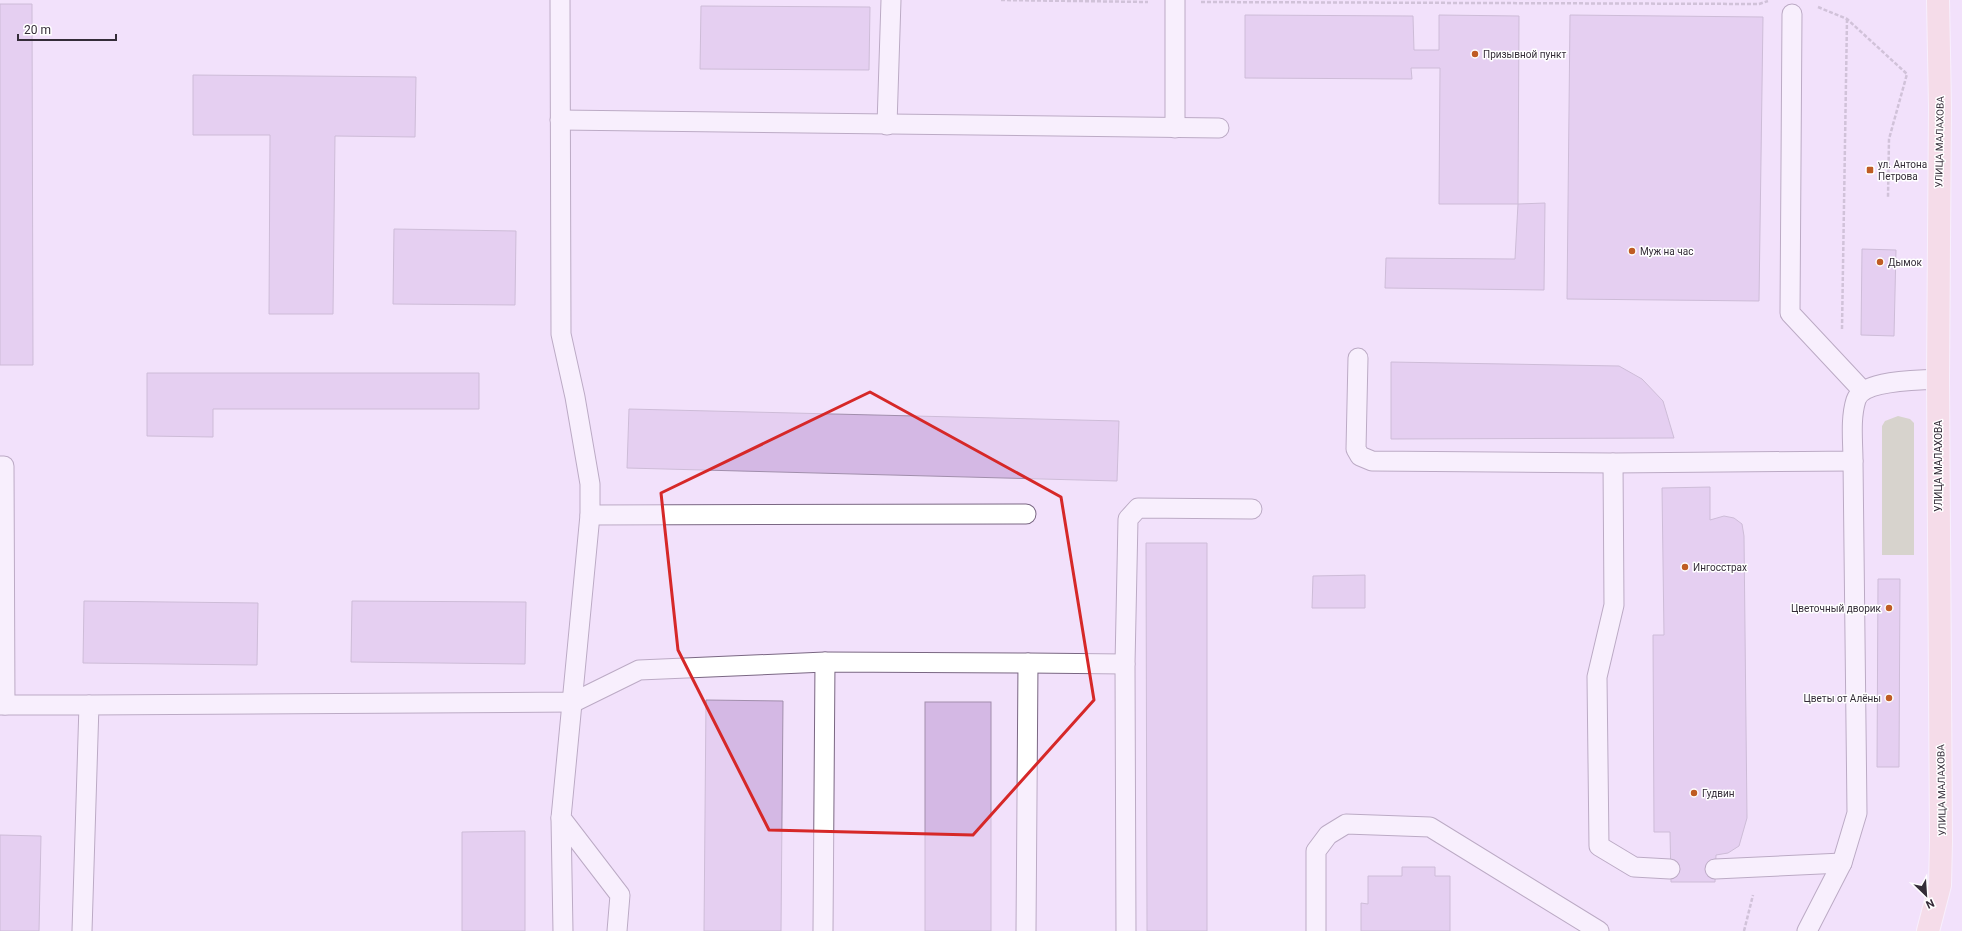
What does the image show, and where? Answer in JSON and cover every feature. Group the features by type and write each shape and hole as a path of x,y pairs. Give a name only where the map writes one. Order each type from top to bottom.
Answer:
{"main road":[{"name":"УЛИЦА МАЛАХОВА","path":"1928,931 1940,885 1941,841 1938,379 1940,107 1938,0"}],"lane":[{"path":"560,0 561,334 575,397 590,484 590,515 574,702 561,818 563,931"},
{"path":"887,125 891,0"},
{"path":"1175,1 1175,128"},
{"path":"1792,14 1790,313 1862,390"},
{"path":"560,120 1219,128"},
{"path":"1358,358 1356,449 1360,456 1372,461 1613,463 1853,461"},
{"path":"1807,931 1842,863 1856,813 1853,412 1856,399 1862,390 1876,384 1938,379"},
{"path":"1613,463 1614,606 1597,677 1599,846 1634,867 1670,869"},
{"path":"0,466 4,466 3,705 574,702 639,670 825,662 1125,664"},
{"path":"1126,931 1125,664 1128,519 1138,508 1252,509"},
{"path":"590,515 1026,514"},
{"path":"823,931 825,662"},
{"path":"1026,931 1028,663"},
{"path":"82,931 89,705"},
{"path":"561,818 620,895 617,931"},
{"path":"1316,931 1316,852 1328,834 1346,824 1430,827 1599,931"},
{"path":"1715,869 1842,863"}],"path":[{"path":"1001,0 1759,4 1772,0"},
{"path":"1815,6 1847,19 1907,74 1888,139 1888,197"},
{"path":"1842,369 1847,19"},
{"path":"1744,931 1761,866"}],"highlighted area":[{"path":"870,392 1061,497 1094,700 973,835 769,830 678,650 661,493"}],"green space":[{"path":"1898,416 1910,419 1914,423 1914,555 1882,555 1882,426 1885,421"}],"building":[{"path":"0,4 32,4 33,365 0,365"},
{"path":"701,6 870,7 869,70 700,69"},
{"path":"1245,15 1413,16 1414,50 1439,50 1439,15 1519,16 1518,204 1439,204 1440,68 1411,68 1412,79 1245,78"},
{"path":"1570,15 1763,17 1759,301 1567,299"},
{"path":"193,75 416,77 415,137 335,136 333,314 269,314 270,135 193,135"},
{"path":"1545,203 1544,290 1385,288 1386,258 1515,259 1518,204"},
{"path":"394,229 516,231 515,305 393,304"},
{"path":"1862,249 1896,250 1894,336 1861,335"},
{"path":"1391,362 1619,366 1642,379 1663,401 1674,438 1391,439"},
{"path":"147,373 479,373 479,409 213,409 213,437 147,436"},
{"path":"629,409 1119,421 1117,481 627,468"},
{"path":"1710,487 1710,520 1724,516 1734,518 1742,524 1744,536 1747,818 1739,846 1728,853 1716,855 1715,882 1671,882 1670,832 1654,832 1653,635 1664,635 1662,488"},
{"path":"1146,543 1207,543 1207,931 1147,931"},
{"path":"1365,575 1365,608 1312,608 1313,576"},
{"path":"1878,579 1900,579 1899,767 1877,767"},
{"path":"84,601 258,603 257,665 83,663"},
{"path":"352,601 526,602 525,664 351,662"},
{"path":"706,700 783,701 781,931 704,931"},
{"path":"925,702 991,702 991,931 925,931"},
{"path":"525,831 525,931 462,931 462,832"},
{"path":"0,835 41,836 39,931 0,931"},
{"path":"1402,867 1435,867 1435,876 1450,876 1450,931 1361,931 1361,903 1368,904 1368,876 1402,876"}],"place":[{"name":"Призывной пункт","path":"1475,54"},
{"name":"ул. Антона Петрова","path":"1870,170"},
{"name":"Муж на час","path":"1632,251"},
{"name":"Дымок","path":"1880,262"},
{"name":"Ингосстрах","path":"1685,567"},
{"name":"Цветочный дворик","path":"1889,608"},
{"name":"Цветы от Алёны","path":"1889,698"},
{"name":"Гудвин","path":"1694,793"}]}
